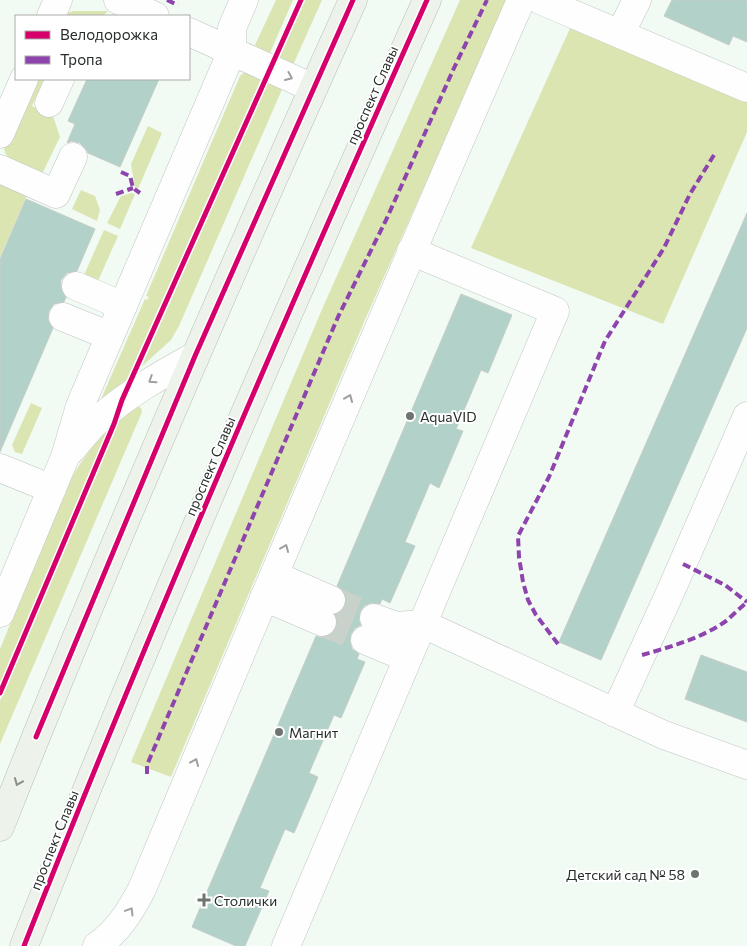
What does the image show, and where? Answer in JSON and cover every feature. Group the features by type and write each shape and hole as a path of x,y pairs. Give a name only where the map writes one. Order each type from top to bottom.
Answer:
{"main road":[{"path":"0,827 195,356 353,0"},
{"name":"проспект Славы","path":"24,946 154,626 307,268 427,0"}],"street":[{"path":"51,15 58,0"},
{"path":"118,0 154,15"},
{"path":"0,613 65,457 80,406 232,51 232,28 244,0"},
{"path":"97,946 125,920 142,889 411,251 522,0"},
{"path":"540,0 747,88"},
{"path":"620,34 637,0"},
{"path":"190,32 313,88"},
{"path":"0,134 24,80"},
{"path":"0,169 56,194 73,158"},
{"path":"286,946 314,901 408,658 555,311 411,251"},
{"path":"76,286 123,306"},
{"path":"63,317 110,336"},
{"path":"65,457 97,422 122,400 157,377 195,356"},
{"path":"616,713 744,433"},
{"path":"0,468 52,489"},
{"path":"269,586 326,611"},
{"path":"408,658 370,629 423,624 664,735 747,765"}],"green space":[{"path":"276,0 293,0 269,55 258,51 255,45"},
{"path":"299,0 322,0 293,65 274,58"},
{"path":"460,0 507,0 364,322 171,777 131,762 323,307"},
{"path":"74,11 108,11 104,15 62,15"},
{"path":"571,26 747,99 747,132 663,324 471,248"},
{"path":"245,72 262,77 134,373 103,401 101,399 145,299 147,300 149,297 146,296 240,76"},
{"path":"266,79 283,87 179,326 171,340 141,367"},
{"path":"32,80 44,80 32,106 53,116 60,137 42,174 12,161 5,151 4,145"},
{"path":"148,126 162,133 138,189 135,187 131,164"},
{"path":"0,182 29,191 0,257"},
{"path":"81,190 95,196 100,210 97,221 72,209"},
{"path":"131,193 135,194 120,229 107,223 121,196"},
{"path":"104,230 118,236 98,281 84,275"},
{"path":"31,403 42,408 22,454 15,452 12,445"},
{"path":"137,406 141,408 142,412 0,744 0,701 120,416"},
{"path":"112,424 0,685 0,649 65,489 86,455"}],"building":[{"path":"672,0 747,0 747,42 733,36 729,45 664,16"},
{"path":"87,80 159,80 120,167 88,153 80,143 72,141 67,143 75,124 68,121"},
{"path":"26,199 95,229 77,271 67,273 61,280 61,288 66,297 64,302 54,304 49,311 48,320 53,328 0,452 0,259"},
{"path":"747,213 747,328 601,660 559,642"},
{"path":"461,294 512,315 488,373 481,370 456,429 463,431 439,488 430,483 405,542 415,546 390,603 382,599 380,604 371,603 364,606 360,612 359,620 361,625 355,628 351,634 350,641 352,649 359,654 357,659 365,662 341,718 334,715 309,773 318,777 294,833 285,829 260,888 269,891 245,946 236,946 192,927 316,636 323,638 331,635 338,621 335,615 345,607 347,599 344,591 337,586"},
{"path":"701,655 747,672 747,722 685,699"}],"tunnel":[{"path":"331,600 374,618"},
{"path":"322,622 365,640"}],"marked path":[{"path":"167,0 178,5"},
{"path":"147,774 147,765 338,317 387,218 454,68 487,0"},
{"path":"558,644 536,615 528,600 519,557 518,536 549,477 605,341 664,248 690,194 714,155"},
{"path":"121,172 130,176 133,188 140,193"},
{"path":"116,194 133,188"},
{"path":"683,564 725,585 747,602"},
{"path":"642,655 675,645 717,627 747,602"}],"cycle path":[{"path":"0,693 114,424 122,400 301,0"},
{"path":"36,737 195,356 353,0"},
{"path":"24,946 120,708 220,471 427,0"}],"place":[{"name":"AquaVID","path":"410,416"},
{"name":"Магнит","path":"279,732"},
{"name":"Детский сад № 58","path":"695,874"},
{"name":"Столички","path":"204,900"}]}
